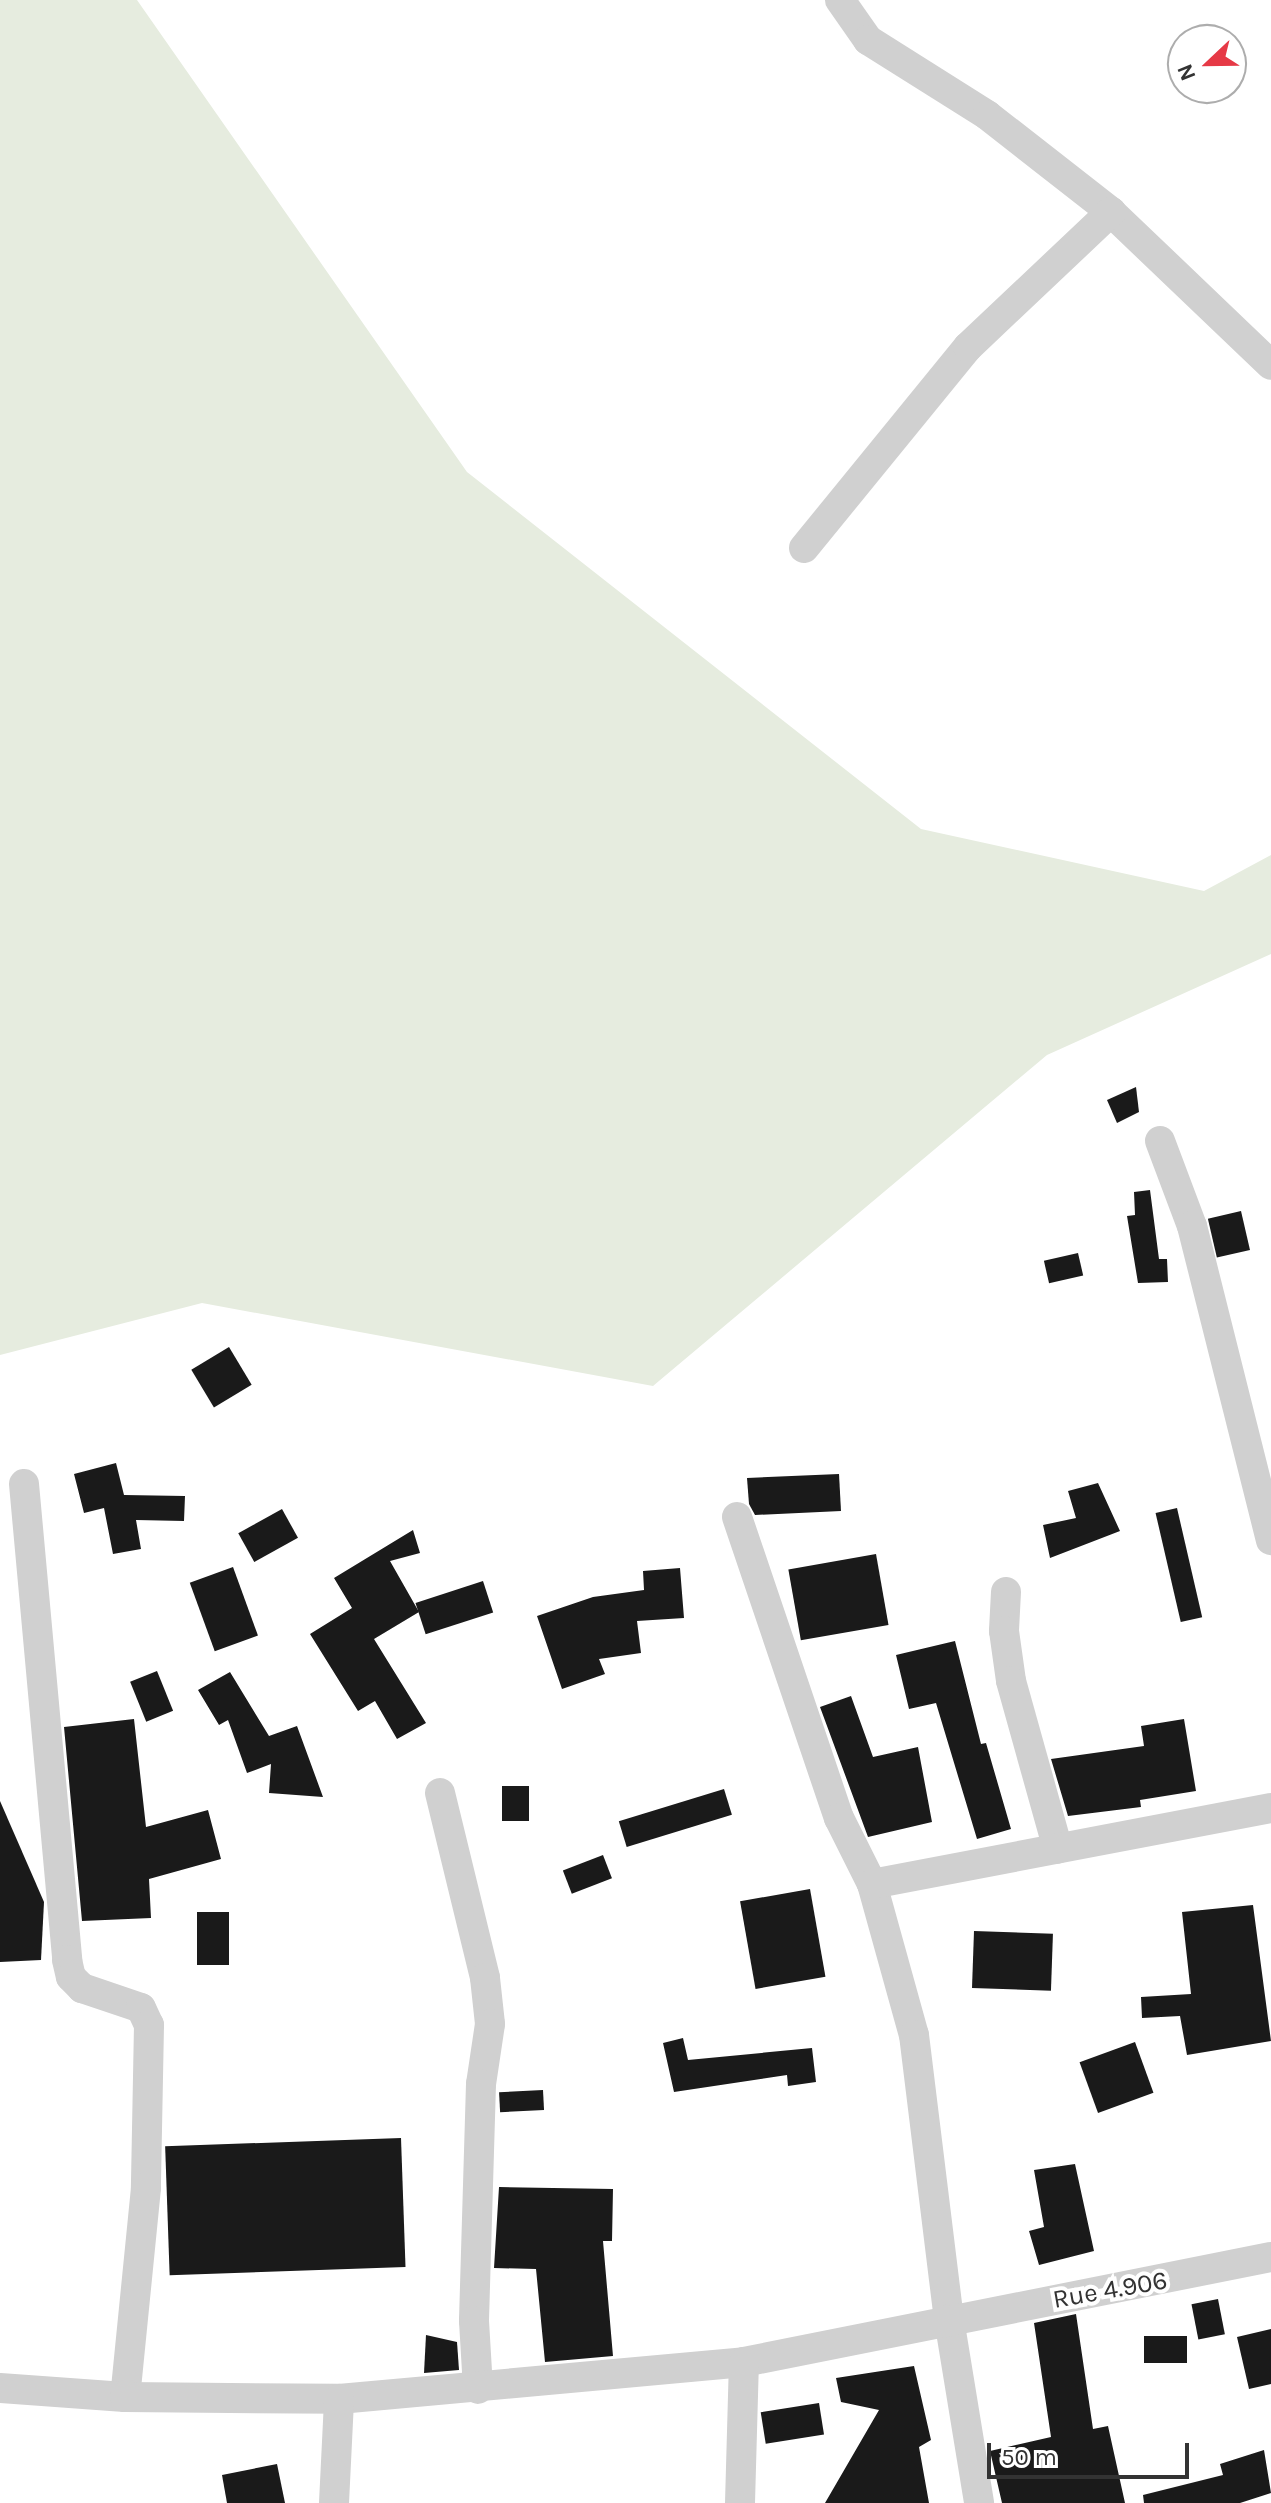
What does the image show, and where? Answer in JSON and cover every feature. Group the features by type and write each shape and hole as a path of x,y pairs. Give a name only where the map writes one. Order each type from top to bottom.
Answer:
{"street":[{"path":"840,0 868,40 987,115 1111,212 1271,365"},
{"path":"804,548 968,347 1111,212"},
{"path":"1160,1141 1192,1226 1271,1540"},
{"path":"24,1484 67,1960 71,1977 82,1988 141,2008 149,2025 146,2188 125,2397"},
{"path":"737,1517 839,1818 872,1884 914,2035 949,2319 979,2503"},
{"path":"1006,1592 1004,1631 1011,1681 1058,1849"},
{"path":"440,1793 485,1978 490,2024 481,2084 474,2321 478,2389"},
{"path":"872,1884 1271,1808"},
{"name":"Rue 4.906","path":"0,2388 125,2397 339,2399 478,2389 744,2362 1271,2257"},
{"path":"740,2503 744,2362"},
{"path":"334,2503 339,2399"}],"shaded area":[{"path":"0,0 137,0 467,472 921,829 1204,891 1271,855 1271,954 1047,1055 653,1386 202,1303 0,1355"}],"building":[{"path":"1136,1087 1139,1112 1117,1123 1107,1100"},
{"path":"1150,1190 1159,1259 1167,1259 1168,1282 1138,1283 1127,1216 1135,1215 1134,1192"},
{"path":"1241,1211 1250,1250 1217,1258 1208,1219"},
{"path":"1078,1253 1083,1275 1049,1283 1044,1261"},
{"path":"229,1347 252,1385 214,1407 191,1370"},
{"path":"116,1463 124,1495 185,1496 184,1521 136,1520 141,1549 113,1554 104,1508 84,1513 74,1474"},
{"path":"839,1474 841,1511 755,1515 749,1504 747,1478"},
{"path":"1098,1483 1120,1531 1050,1558 1043,1525 1076,1518 1068,1491"},
{"path":"1177,1508 1202,1617 1181,1622 1156,1513"},
{"path":"282,1509 298,1538 254,1562 238,1533"},
{"path":"413,1530 420,1553 390,1561 419,1612 374,1639 426,1723 397,1739 375,1701 358,1711 310,1634 352,1608 334,1578"},
{"path":"876,1554 889,1625 801,1640 788,1569"},
{"path":"233,1567 258,1636 215,1651 190,1583"},
{"path":"680,1568 684,1618 637,1621 641,1653 599,1659 605,1674 562,1689 537,1616 593,1597 644,1590 643,1571"},
{"path":"483,1581 493,1612 426,1634 415,1603"},
{"path":"955,1641 981,1744 986,1743 1011,1829 977,1839 936,1703 909,1709 896,1655"},
{"path":"157,1671 173,1711 146,1722 130,1682"},
{"path":"230,1672 269,1736 297,1726 323,1797 269,1793 271,1764 247,1773 228,1720 219,1725 198,1690"},
{"path":"851,1696 873,1757 918,1747 932,1822 868,1837 820,1707"},
{"path":"134,1719 146,1827 208,1810 221,1859 149,1879 151,1918 82,1921 64,1727"},
{"path":"1184,1719 1196,1791 1140,1800 1141,1807 1068,1816 1051,1759 1144,1746 1141,1726"},
{"path":"502,1786 529,1786 529,1821 502,1821"},
{"path":"724,1789 732,1815 627,1847 619,1821"},
{"path":"0,1801 44,1902 41,1960 0,1962"},
{"path":"603,1855 612,1878 572,1894 563,1870"},
{"path":"810,1889 825,1977 756,1989 740,1901"},
{"path":"1253,1905 1271,2041 1187,2055 1180,2016 1142,2018 1141,1997 1191,1994 1182,1912"},
{"path":"197,1912 229,1912 229,1965 197,1965"},
{"path":"974,1931 1053,1934 1051,1991 972,1988"},
{"path":"683,2038 688,2060 812,2048 816,2082 788,2086 787,2075 674,2092 663,2043"},
{"path":"1135,2042 1153,2093 1098,2113 1080,2062"},
{"path":"543,2090 544,2110 500,2112 499,2092"},
{"path":"401,2138 406,2267 170,2275 165,2146"},
{"path":"1075,2164 1094,2251 1039,2265 1029,2231 1044,2227 1034,2170"},
{"path":"499,2187 613,2189 612,2241 603,2241 613,2356 545,2362 536,2269 494,2268"},
{"path":"1218,2299 1225,2334 1198,2339 1191,2304"},
{"path":"1076,2314 1093,2429 1108,2426 1125,2503 1002,2503 990,2451 1051,2437 1034,2323"},
{"path":"1271,2329 1271,2384 1249,2389 1237,2337"},
{"path":"426,2335 457,2342 459,2370 424,2373"},
{"path":"1144,2336 1187,2336 1187,2363 1144,2363"},
{"path":"914,2366 931,2440 919,2447 929,2503 825,2503 879,2410 841,2402 836,2378"},
{"path":"819,2403 824,2435 766,2444 761,2412"},
{"path":"1264,2450 1271,2493 1240,2503 1144,2503 1143,2495 1223,2475 1220,2464"},
{"path":"277,2464 285,2503 227,2503 222,2475"}]}
